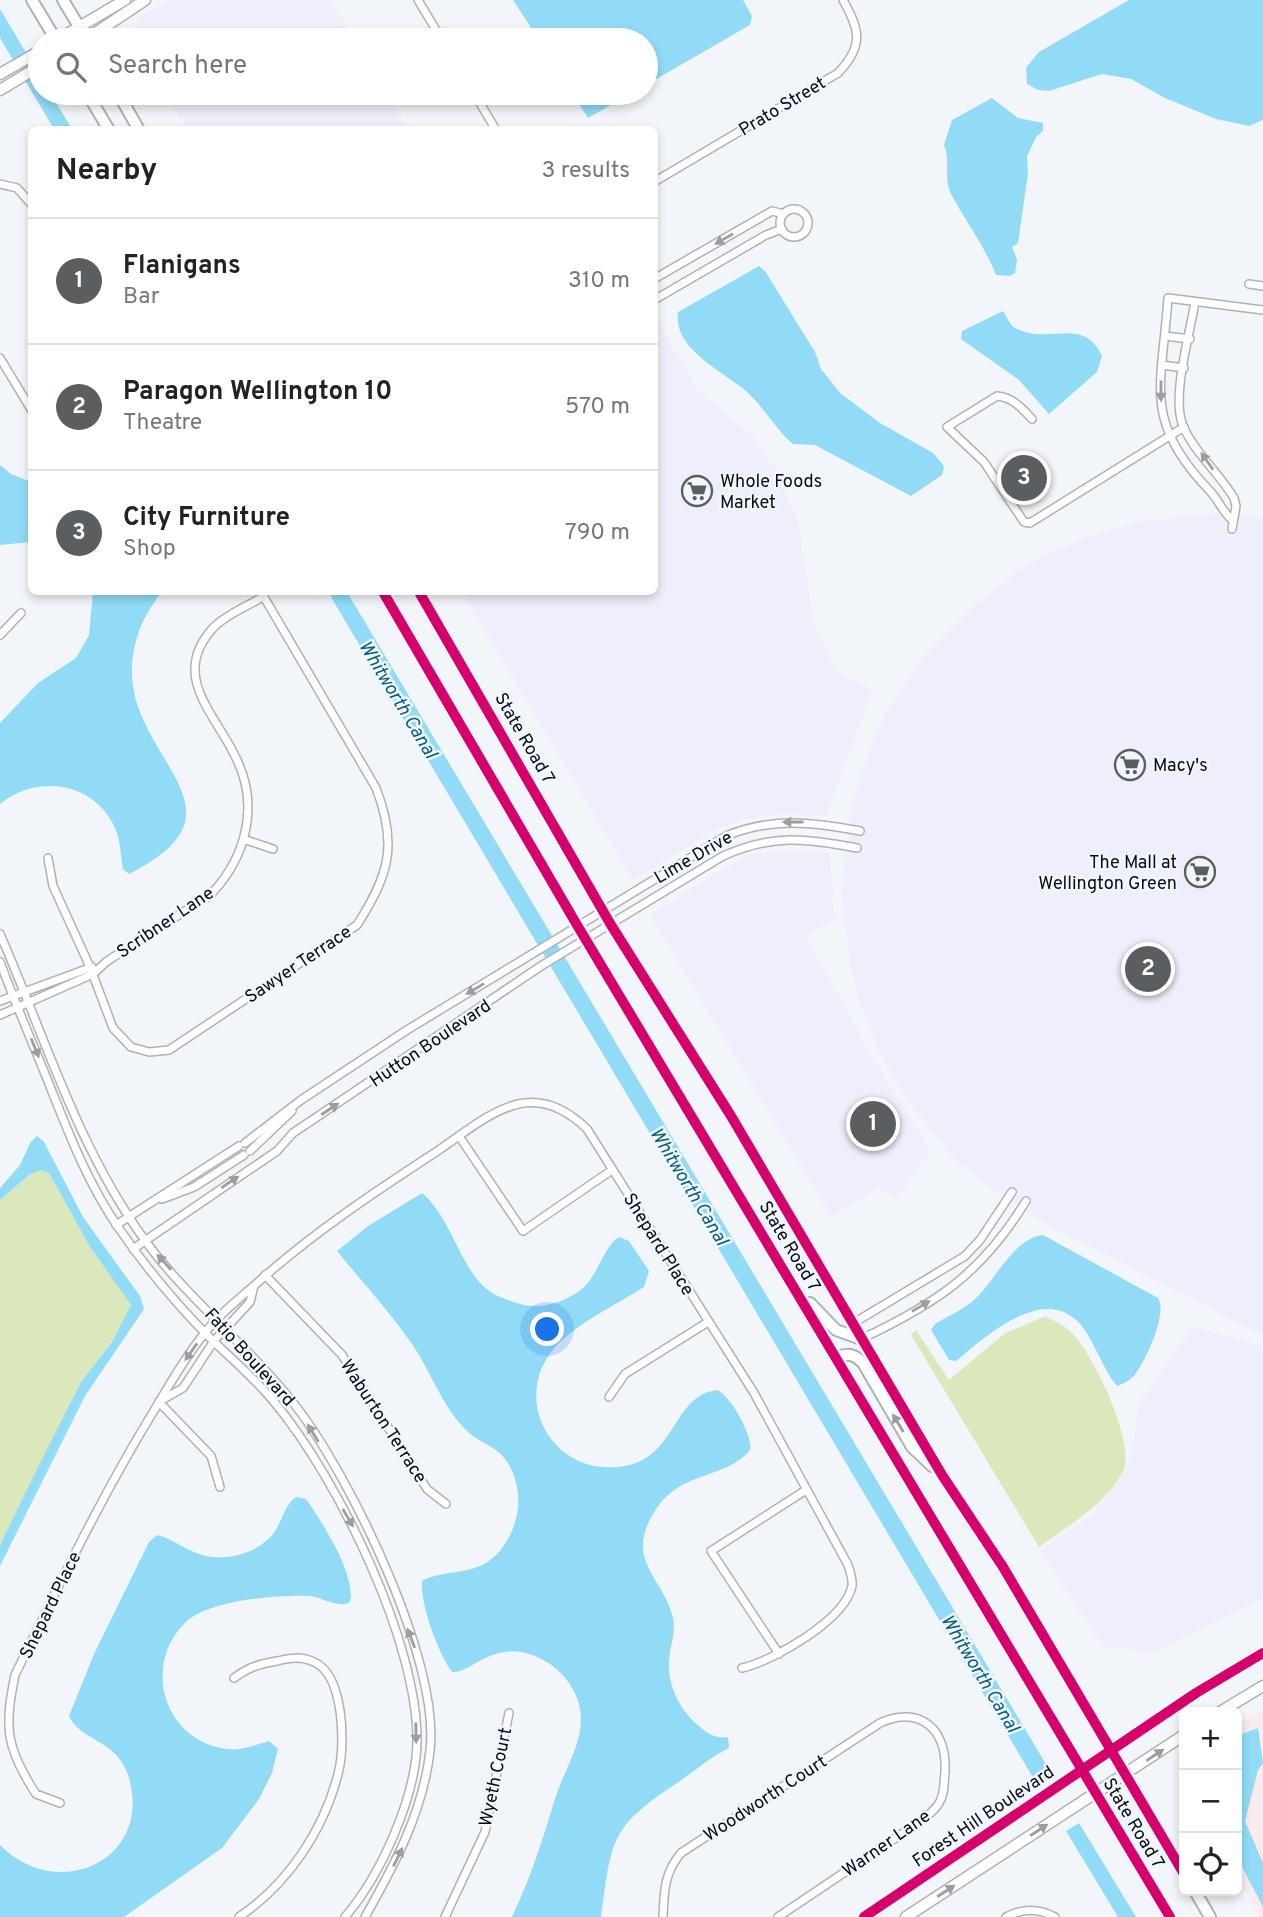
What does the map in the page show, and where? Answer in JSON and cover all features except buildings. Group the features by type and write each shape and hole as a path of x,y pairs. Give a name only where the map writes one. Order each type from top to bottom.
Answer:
{"main road":[{"path":"32,0 49,28"},
{"path":"63,0 79,28 125,0"},
{"path":"104,28 145,0"},
{"path":"5,72 28,58"},
{"path":"0,90 28,73"},
{"path":"94,105 107,126"},
{"path":"125,105 137,126"},
{"name":"State Road 7","path":"385,595 577,925 1170,1917"},
{"name":"State Road 7","path":"421,595 602,910 732,1116 942,1475 1003,1567 1179,1866"},
{"path":"790,1280 826,1322 836,1330 861,1339"},
{"path":"837,1357 847,1354 855,1356 863,1363 912,1447 942,1475"},
{"name":"Forest Hill Boulevard","path":"864,1917 1110,1749 1263,1653"},
{"path":"1228,1707 1263,1686"},
{"path":"906,1917 1179,1738"},
{"path":"1198,1896 1210,1917"}],"street":[{"path":"418,0 435,28"},
{"name":"Prato Street","path":"658,180 838,73 850,60 858,32 843,0"},
{"path":"481,105 494,126"},
{"path":"0,184 17,188 28,200"},
{"path":"658,277 772,211 784,214 798,209 808,222 805,232 796,236 782,229 766,234 658,298"},
{"path":"782,229 784,214"},
{"path":"1249,284 1263,286"},
{"path":"1195,302 1179,401 1184,427 1234,498 1236,506 1232,524 1167,434 1161,402 1168,299 1195,302 1263,310"},
{"path":"1165,336 1190,339"},
{"path":"0,358 28,404"},
{"path":"1162,365 1184,368"},
{"path":"1032,419 1021,406 1005,397 997,396 947,427 984,463 1024,522 1030,523 1167,434 1184,427"},
{"name":"Scribner Lane","path":"0,1015 92,971 211,895 231,870 246,840 248,810 245,782 237,760 200,698 194,674 200,648 215,626 261,595"},
{"name":"Sawyer Terrace","path":"48,858 52,886 92,971 113,1028 131,1047 149,1052 169,1050 357,925 375,897 386,870 389,843 386,814 376,788 263,595"},
{"path":"0,635 21,613"},
{"name":"Lime Drive","path":"577,925 704,848 751,826 787,821 860,831"},
{"name":"Lime Drive","path":"587,939 723,856 744,847 786,838 857,848"},
{"path":"246,840 273,849"},
{"name":"Hutton Boulevard","path":"116,1225 242,1144 301,1100 577,925"},
{"name":"Fatio Boulevard","path":"0,934 87,1145 145,1240 295,1405 340,1477 375,1542 420,1660 428,1699 430,1749 420,1804 400,1854 365,1917"},
{"name":"Hutton Boulevard","path":"133,1249 277,1150 293,1133 541,966 587,939"},
{"name":"Fatio Boulevard","path":"0,962 75,1149 116,1225 159,1283 276,1404 298,1434 352,1526 368,1560 412,1684 417,1745 408,1795 383,1857 347,1914"},
{"name":"Scribner Lane","path":"0,1001 92,971"},
{"name":"Hutton Boulevard","path":"149,1204 194,1187 247,1153 267,1138 301,1100"},
{"name":"Shepard Place","path":"60,1803 36,1794 10,1748 8,1711 15,1675 114,1475 205,1332 265,1275 345,1211 504,1108 525,1101 550,1104 570,1113 587,1129 754,1393 848,1565 853,1584 836,1614 779,1654 760,1664 742,1668"},
{"path":"459,1136 523,1231 612,1170"},
{"path":"267,1138 277,1150"},
{"path":"194,1187 204,1200"},
{"path":"852,1324 965,1256 980,1240 1012,1192"},
{"path":"861,1339 962,1280 995,1248 1026,1201"},
{"name":"Waburton Terrace","path":"265,1275 342,1355 426,1489 446,1504"},
{"name":"Shepard Place","path":"159,1402 183,1388 214,1341 250,1302 254,1285"},
{"path":"609,1396 625,1374 708,1322"},
{"path":"159,1402 211,1456 220,1488"},
{"path":"779,1654 711,1551 806,1490"},
{"path":"234,1678 252,1665 296,1657 316,1662 333,1685 341,1715 343,1745 334,1786 307,1845 280,1885 239,1917"},
{"name":"Wyeth Court","path":"445,1917 485,1832 509,1713"},
{"name":"Woodworth Court","path":"663,1917 665,1879 671,1865 681,1853 880,1723 894,1717 910,1716"},
{"name":"Warner Lane","path":"778,1917 925,1819 939,1804 944,1788 944,1747 929,1725 910,1716"},
{"path":"1006,1917 1028,1909 1044,1911 1055,1917"},
{"path":"347,1914 358,1917"}],"shaded area":[{"path":"168,0 331,0 348,28 136,28 138,19"},
{"path":"172,105 393,105 406,126 185,126"},
{"path":"658,323 699,391 750,434 777,471 797,519 814,625 835,670 873,690 826,816 782,814 741,820 716,830 633,880 464,595 658,595"},
{"name":"The Mall at Wellington Green","path":"1209,514 1263,517 1263,1336 1030,1215 953,1157 908,1101 882,1058 859,1001 849,961 842,895 849,820 861,772 883,718 924,655 974,607 1025,566 1084,538 1140,522"},
{"path":"829,853 835,919 806,935 865,1045 931,1151 896,1198 878,1187 832,1217 650,915 724,868 753,854"},
{"path":"1193,1327 1263,1346 1263,1598 1152,1653 1103,1646 1040,1551 1093,1514 1124,1475 1131,1459 1140,1402"},
{"path":"1263,1711 1263,1917 1260,1917 1242,1885 1242,1722"}],"green space":[{"path":"41,1170 49,1173 90,1247 131,1305 112,1342 81,1382 0,1545 0,1200 29,1175"},
{"path":"1045,1316 1069,1330 1091,1360 1119,1421 1126,1459 1123,1472 1106,1495 1085,1514 1039,1547 911,1335 916,1330 949,1380 1004,1334"}],"water":[{"path":"513,0 743,0 752,16 750,25 658,78 658,28 531,28"},
{"path":"1129,0 1263,0 1263,120 1249,126 1216,119 1165,98 1131,79 1102,74 1049,91 1038,90 1027,84 1026,68 1039,52"},
{"path":"0,9 28,56 28,85 0,38"},
{"path":"992,98 1018,118 1043,123 1043,131 1036,137 1027,156 1028,173 1018,243 1012,247 1017,260 1015,273 1010,276 996,275 951,194 944,145 952,120"},
{"path":"40,105 57,105 70,126 52,126"},
{"path":"580,105 611,105 588,118"},
{"path":"759,266 765,271 815,352 821,369 840,393 880,423 933,453 944,466 942,475 911,496 815,445 793,444 746,391 691,348 678,325 678,312"},
{"path":"1003,311 1015,328 1027,333 1064,333 1085,337 1102,356 1097,372 1049,414 1019,380 961,339 962,331"},
{"path":"0,465 11,474 28,481 28,542 0,545"},
{"path":"93,595 160,595 139,632 132,661 132,677 138,707 184,797 186,816 179,835 161,854 129,874 123,869 119,839 112,822 102,808 75,790 44,786 14,795 0,804 0,723 38,683 76,658 89,635"},
{"name":"Whitworth Canal","path":"330,595 349,595 1053,1776 1038,1786"},
{"path":"37,1136 44,1142 83,1217 140,1296 144,1309 85,1396 0,1566 0,1545 41,1461 81,1382 112,1342 131,1305 90,1247 49,1173 41,1170 29,1175 0,1200 0,1188 20,1165 30,1143"},
{"path":"422,1193 441,1215 470,1270 479,1281 488,1290 517,1303 548,1305 578,1292 591,1279 613,1241 619,1237 629,1241 649,1271 644,1287 565,1337 543,1366 537,1387 537,1408 544,1428 556,1445 573,1458 593,1466 617,1467 637,1463 663,1442 690,1404 702,1395 717,1390 728,1400 745,1426 750,1444 750,1450 740,1460 691,1481 666,1496 647,1527 643,1542 644,1556 673,1618 669,1669 676,1697 686,1713 702,1729 716,1737 728,1737 729,1748 657,1797 627,1823 612,1851 601,1917 512,1917 578,1741 581,1726 576,1695 562,1674 546,1661 534,1656 509,1651 498,1653 466,1669 452,1672 441,1653 427,1615 422,1581 479,1567 496,1555 513,1528 518,1507 517,1486 504,1457 472,1435 457,1420 405,1334 337,1251 368,1226"},
{"path":"1043,1235 1158,1298 1160,1314 1150,1347 1140,1367 1125,1382 1117,1386 1086,1332 1067,1313 1050,1309 1016,1317 956,1361 949,1360 931,1330 935,1324 976,1298 1023,1243"},
{"path":"296,1497 306,1499 336,1549 348,1577 350,1602 341,1604 309,1596 280,1596 244,1600 209,1609 185,1623 172,1640 164,1660 166,1700 175,1717 188,1732 206,1743 227,1749 269,1741 278,1749 272,1773 259,1799 222,1848 124,1917 0,1917 0,1845 24,1863 49,1871 74,1871 96,1864 115,1849 128,1829 133,1804 128,1775 122,1763 107,1747 81,1731 69,1716 94,1654 149,1542 157,1535 202,1555 235,1556 265,1542"},
{"path":"1258,1728 1263,1763 1258,1770 1245,1821 1263,1863 1263,1907 1242,1867 1242,1734"},
{"path":"1079,1823 1136,1917 1118,1917 1066,1831"}],"cycle path":[{"path":"385,595 577,925 1170,1917"},
{"path":"421,595 611,925 731,1116 942,1475 1003,1567 1179,1866"},
{"path":"864,1917 1196,1693 1263,1653"}],"place":[{"name":"City Furniture","path":"1024,478"},
{"name":"Whole Foods Market","path":"697,491"},
{"name":"Macy's","path":"1130,765"},
{"name":"The Mall at Wellington Green","path":"1200,872"},
{"name":"Paragon Wellington 10","path":"1148,969"},
{"name":"Flanigans","path":"873,1124"}]}
